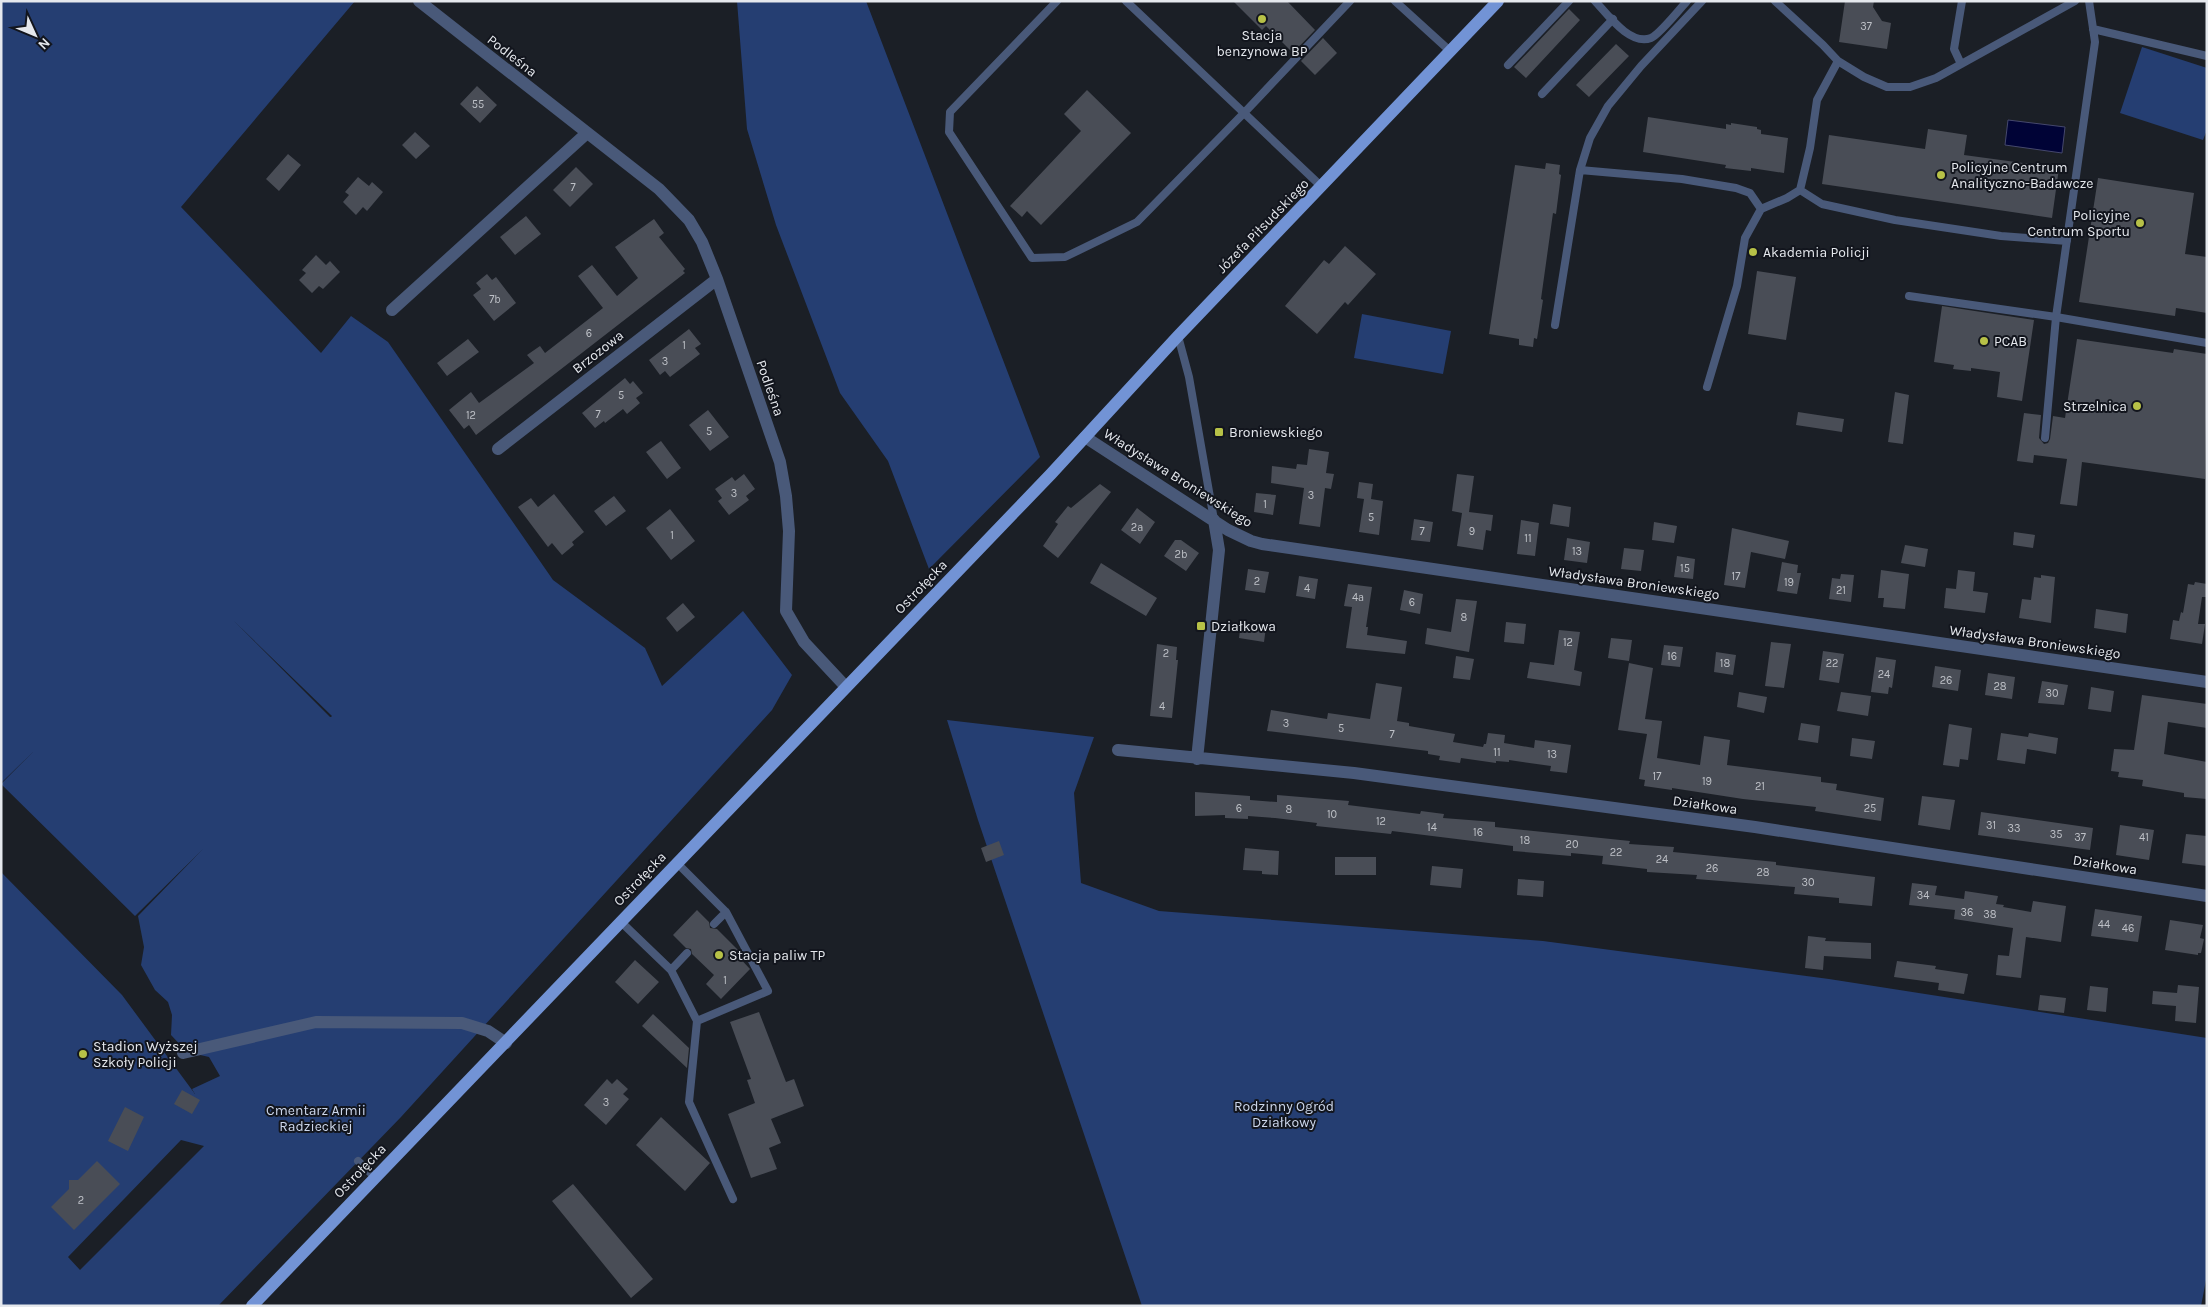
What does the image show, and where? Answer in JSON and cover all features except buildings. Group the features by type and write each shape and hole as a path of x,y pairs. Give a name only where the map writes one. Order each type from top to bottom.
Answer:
{"main road":[{"name":"Józefa Piłsudskiego","path":"1051,474 1178,336 1498,1"},
{"name":"Ostrołęcka","path":"252,1306 375,1176 506,1043 676,862 1051,474"}],"street":[{"name":"Podleśna","path":"419,1 659,189 679,209 698,233 717,279 780,462 786,496 789,531 786,611 804,642 846,687"},
{"path":"392,310 586,133"},
{"name":"Brzozowa","path":"498,449 717,279"},
{"name":"Władysława Broniewskiego","path":"1084,438 1238,535 1262,544 2207,682"},
{"path":"1197,759 1219,550 1214,520"},
{"name":"Działkowa","path":"1118,750 1354,773 1755,826 2207,896"},
{"path":"183,1053 316,1022 462,1023 488,1031 506,1043"}],"lane":[{"path":"1057,1 950,112 949,132 1032,258 1065,257 1137,222 1244,114 1350,1"},
{"path":"1126,1 1322,186"},
{"path":"1395,1 1450,51"},
{"path":"1508,65 1569,1"},
{"path":"1595,1 1628,34 1640,40 1653,37 1687,1"},
{"path":"1555,325 1580,170 1590,138 1608,106 1641,66 1702,1"},
{"path":"1775,1 1838,61 1864,77 1887,87 1910,87 1936,78 2075,1"},
{"path":"1961,64 1954,49 1962,1"},
{"path":"2046,438 2056,317 2095,42 2089,1"},
{"path":"1542,94 1613,19"},
{"path":"2093,29 2207,56"},
{"path":"1707,387 1737,286 1745,238 1761,209 1788,198 1800,190 1810,148 1817,100 1838,61"},
{"path":"1580,170 1682,179 1736,188 1750,193 1761,209"},
{"path":"1800,190 1822,204 1895,220 2002,236 2067,241"},
{"path":"1909,296 2056,317 2207,343"},
{"path":"1178,336 1189,377 1214,520"},
{"path":"676,862 726,912 768,991 697,1021"},
{"path":"714,924 726,912"},
{"path":"620,921 671,970 697,1021 689,1102 733,1199"},
{"path":"671,970 687,952"},
{"path":"358,1160 375,1176"}],"green space":[{"name":"Cmentarz Armii Radzieckiej","path":"1,1 355,1 181,207 321,353 351,316 388,342 553,580 645,648 662,686 743,611 792,675 772,710 401,1117 218,1306 1,1306 1,872 122,995 195,1094 192,1089 220,1076 209,1057 187,1052 171,1035 172,1015 168,1002 155,990 141,965 144,947 138,916 203,849 135,916 1,784 34,751 1,783","holes":["234,621 332,716 330,717","181,1140 204,1146 80,1270 68,1257"]},
{"path":"737,1 866,1 1040,457 929,569 888,461 840,393 776,225 747,129"},
{"path":"2142,47 2207,68 2207,130 2203,140 2120,113"},
{"path":"1362,314 1451,331 1443,374 1354,358"},
{"name":"Rodzinny Ogród Działkowy","path":"947,720 1094,737 1074,793 1081,883 1159,911 1543,941 1829,979 2207,1038 2207,1275 2201,1306 1142,1306 978,820"}],"shaded area":[{"path":"2008,120 2065,127 2062,153 2005,145"}],"place":[{"name":"Stacja benzynowa BP","path":"1262,19"},
{"name":"Policyjne Centrum Analityczno-Badawcze","path":"1941,175"},
{"name":"Policyjne Centrum Sportu","path":"2140,223"},
{"name":"Akademia Policji","path":"1753,252"},
{"name":"PCAB","path":"1984,341"},
{"name":"Strzelnica","path":"2137,406"},
{"name":"Broniewskiego","path":"1219,432"},
{"name":"Działkowa","path":"1201,626"},
{"name":"Stacja paliw TP","path":"719,955"},
{"name":"Stadion Wyższej Szkoły Policji","path":"83,1054"}]}
